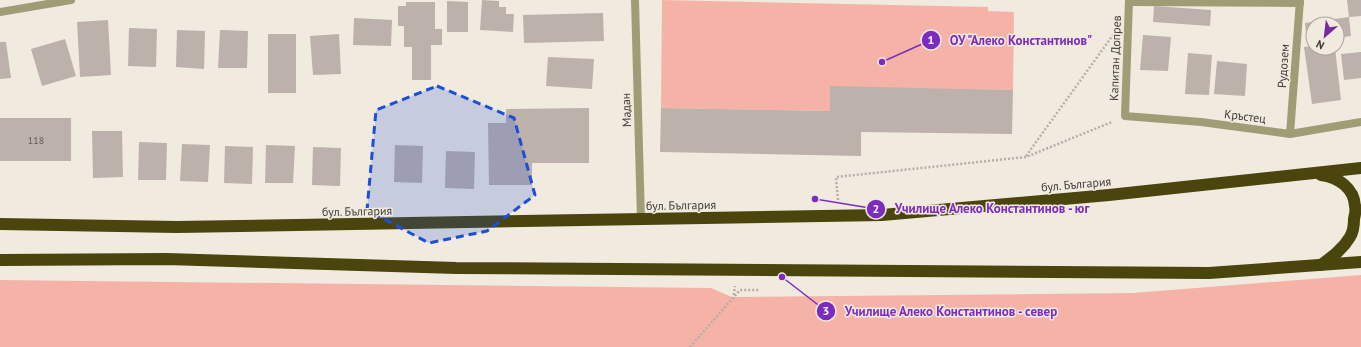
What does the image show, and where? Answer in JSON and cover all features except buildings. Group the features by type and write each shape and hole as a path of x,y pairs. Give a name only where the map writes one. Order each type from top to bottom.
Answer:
{"highway":[{"name":"бул. България","path":"0,224 177,228 882,215 1109,195 1361,168"},
{"path":"1308,174 1328,176 1340,181 1350,190 1355,206 1354,224 1351,236 1339,251 1321,265"},
{"path":"0,260 167,259 464,268 1201,273 1361,262"}],"street":[{"path":"0,12 71,0"},
{"name":"Мадан","path":"635,0 641,220"},
{"path":"1129,1 1300,1"},
{"name":"Капитан Допрев","path":"1125,116 1129,1"},
{"name":"Рудозем","path":"1290,134 1300,1"},
{"name":"Кръстец","path":"1125,116 1201,122 1290,134 1361,122"}],"path":[{"path":"1026,157 1128,13"},
{"path":"838,201 836,177 1026,157 1125,116"},
{"path":"733,299 736,282"},
{"path":"690,347 740,290 760,290"}],"highlighted area":[{"path":"437,86 514,118 535,195 487,231 429,243 367,210 376,110"}],"shaded area":[{"path":"662,0 988,7 988,11 1014,12 1013,90 830,87 830,111 661,108"},
{"path":"1361,275 1361,347 0,347 0,280 711,288 732,297 1133,293"}],"place":[{"name":"ОУ \"Алеко Константинов\"","path":"882,62"},
{"name":"Училище Алеко Константинов - юг","path":"815,199"},
{"name":"Училище Алеко Константинов - север","path":"782,277"}]}
